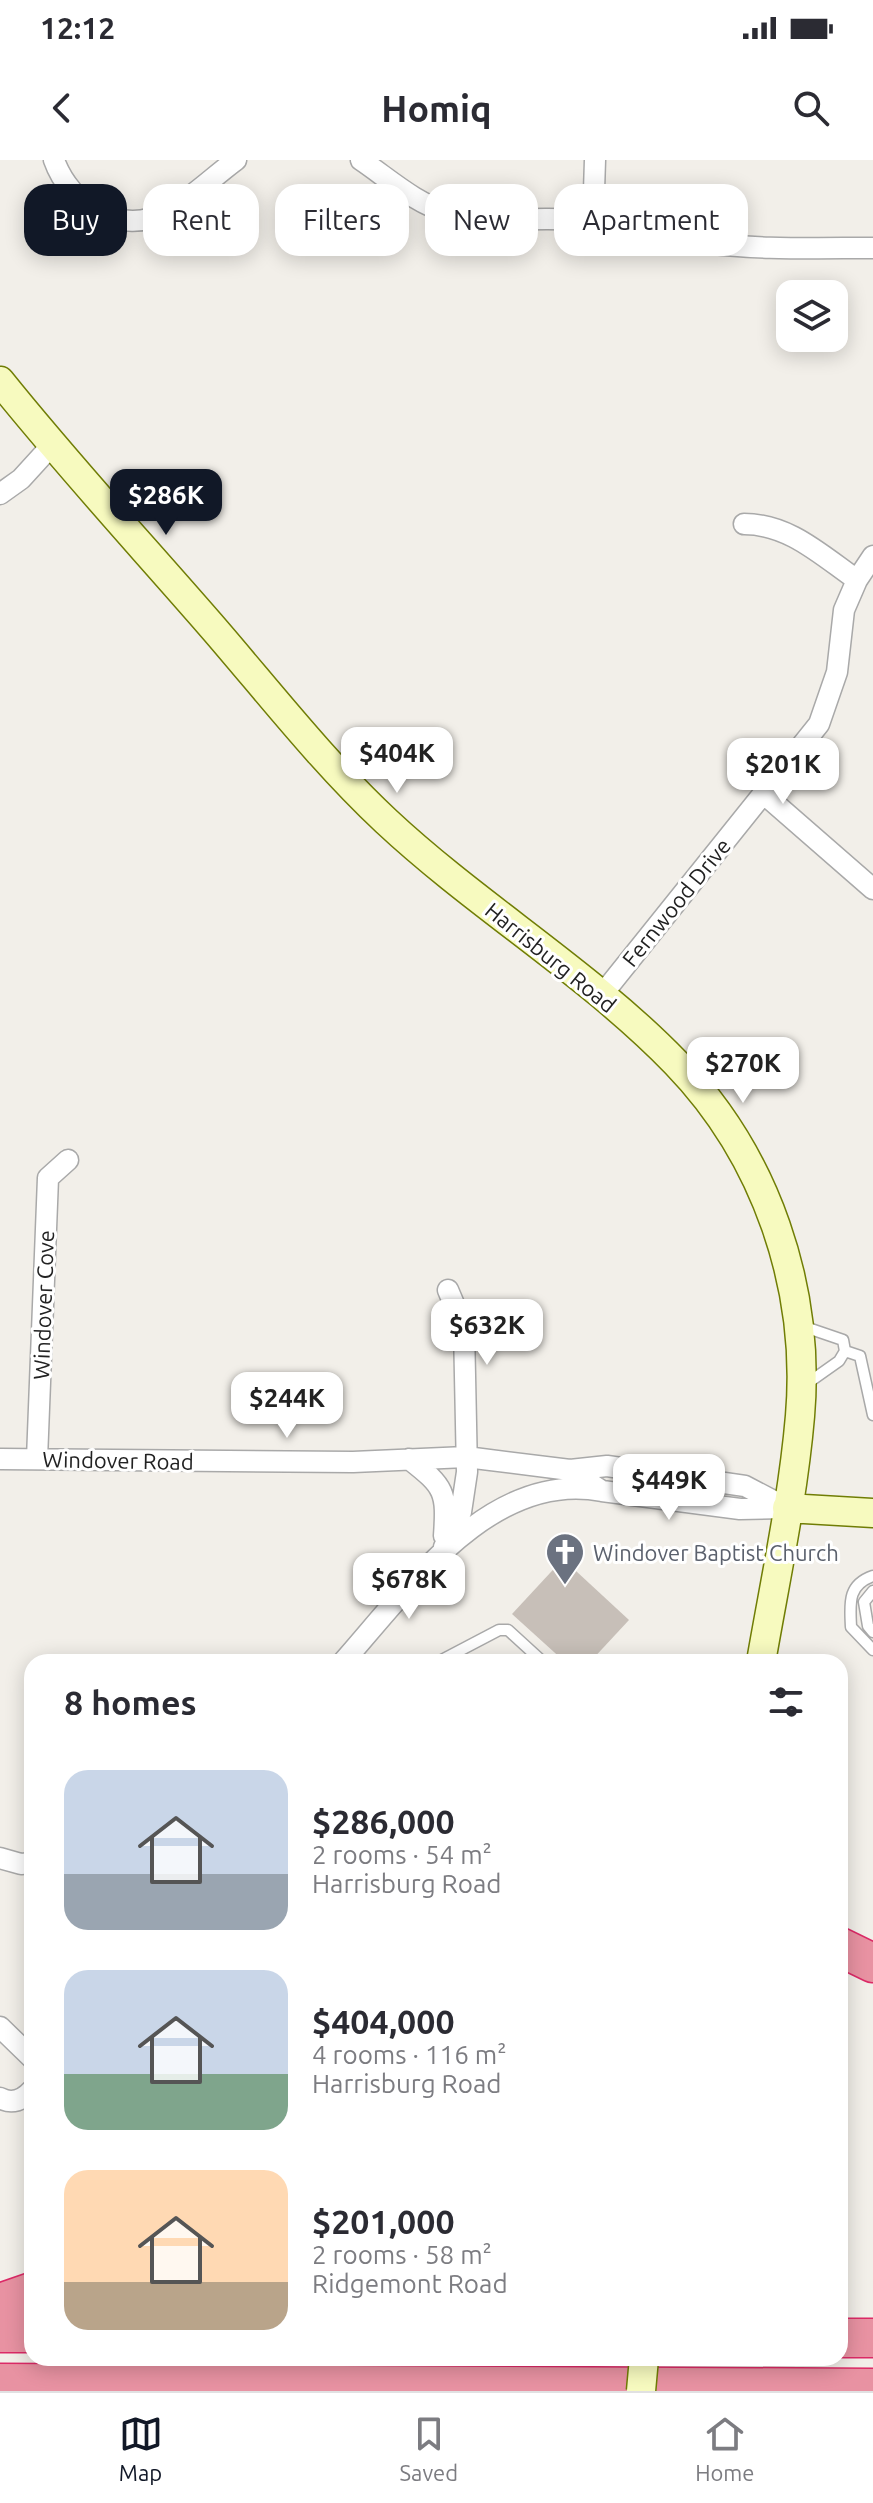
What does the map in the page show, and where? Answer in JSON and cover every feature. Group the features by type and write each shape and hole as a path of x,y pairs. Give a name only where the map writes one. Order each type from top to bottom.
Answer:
{"highway":[{"path":"848,1951 873,1963"},
{"path":"0,2303 24,2295"},
{"path":"0,2333 24,2333"},
{"path":"848,2338 873,2338"},
{"path":"0,2383 873,2388"}],"main road":[{"name":"Harrisburg Road","path":"0,381 52,445 358,793 457,882 601,996 677,1064 716,1111 740,1148 776,1223 790,1275 798,1324 800,1414 762,1654"},
{"name":"Windover Road","path":"787,1508 873,1513"},
{"path":"641,2391 643,2366"}],"street":[{"path":"54,160 62,181 79,200 89,208 122,219 143,219 166,212 236,160"},
{"path":"361,160 423,203 446,213 471,219 554,221"},
{"path":"594,184 595,160"},
{"path":"748,247 873,248"},
{"path":"0,494 21,479 52,445"},
{"path":"744,524 785,531 857,580"},
{"name":"Fernwood Drive","path":"601,996 819,724 837,672 844,610 857,580 873,556"},
{"path":"764,794 873,889"},
{"name":"Windover Cove","path":"37,1459 48,1178 68,1160"},
{"path":"443,1550 461,1512 467,1472 464,1328 448,1290"},
{"name":"Windover Road","path":"0,1459 353,1462 466,1457 570,1470 607,1466 745,1486 787,1508"},
{"path":"409,1459 433,1478 446,1502 443,1550"},
{"name":"Windover Road","path":"570,1470 602,1491 740,1509 787,1508"},
{"path":"353,1654 443,1550 466,1532 509,1505 550,1491 579,1487 602,1491"},
{"path":"0,1858 24,1864"},
{"path":"0,2027 24,2050"},
{"path":"0,2098 11,2102 24,2097"}],"lane":[{"path":"798,1324 843,1340 845,1351 839,1361 800,1389"},
{"path":"845,1351 860,1356 873,1415"},
{"path":"873,1576 856,1585 850,1598 851,1627 873,1650"},
{"path":"873,1591 864,1602 864,1615 873,1632"},
{"path":"453,1654 499,1630 508,1630 534,1654"}],"building":[{"name":"Windover Baptist Church","path":"563,1559 629,1620 597,1654 556,1654 512,1614"}],"place":[{"name":"Windover Baptist Church","path":"565,1586"}]}
